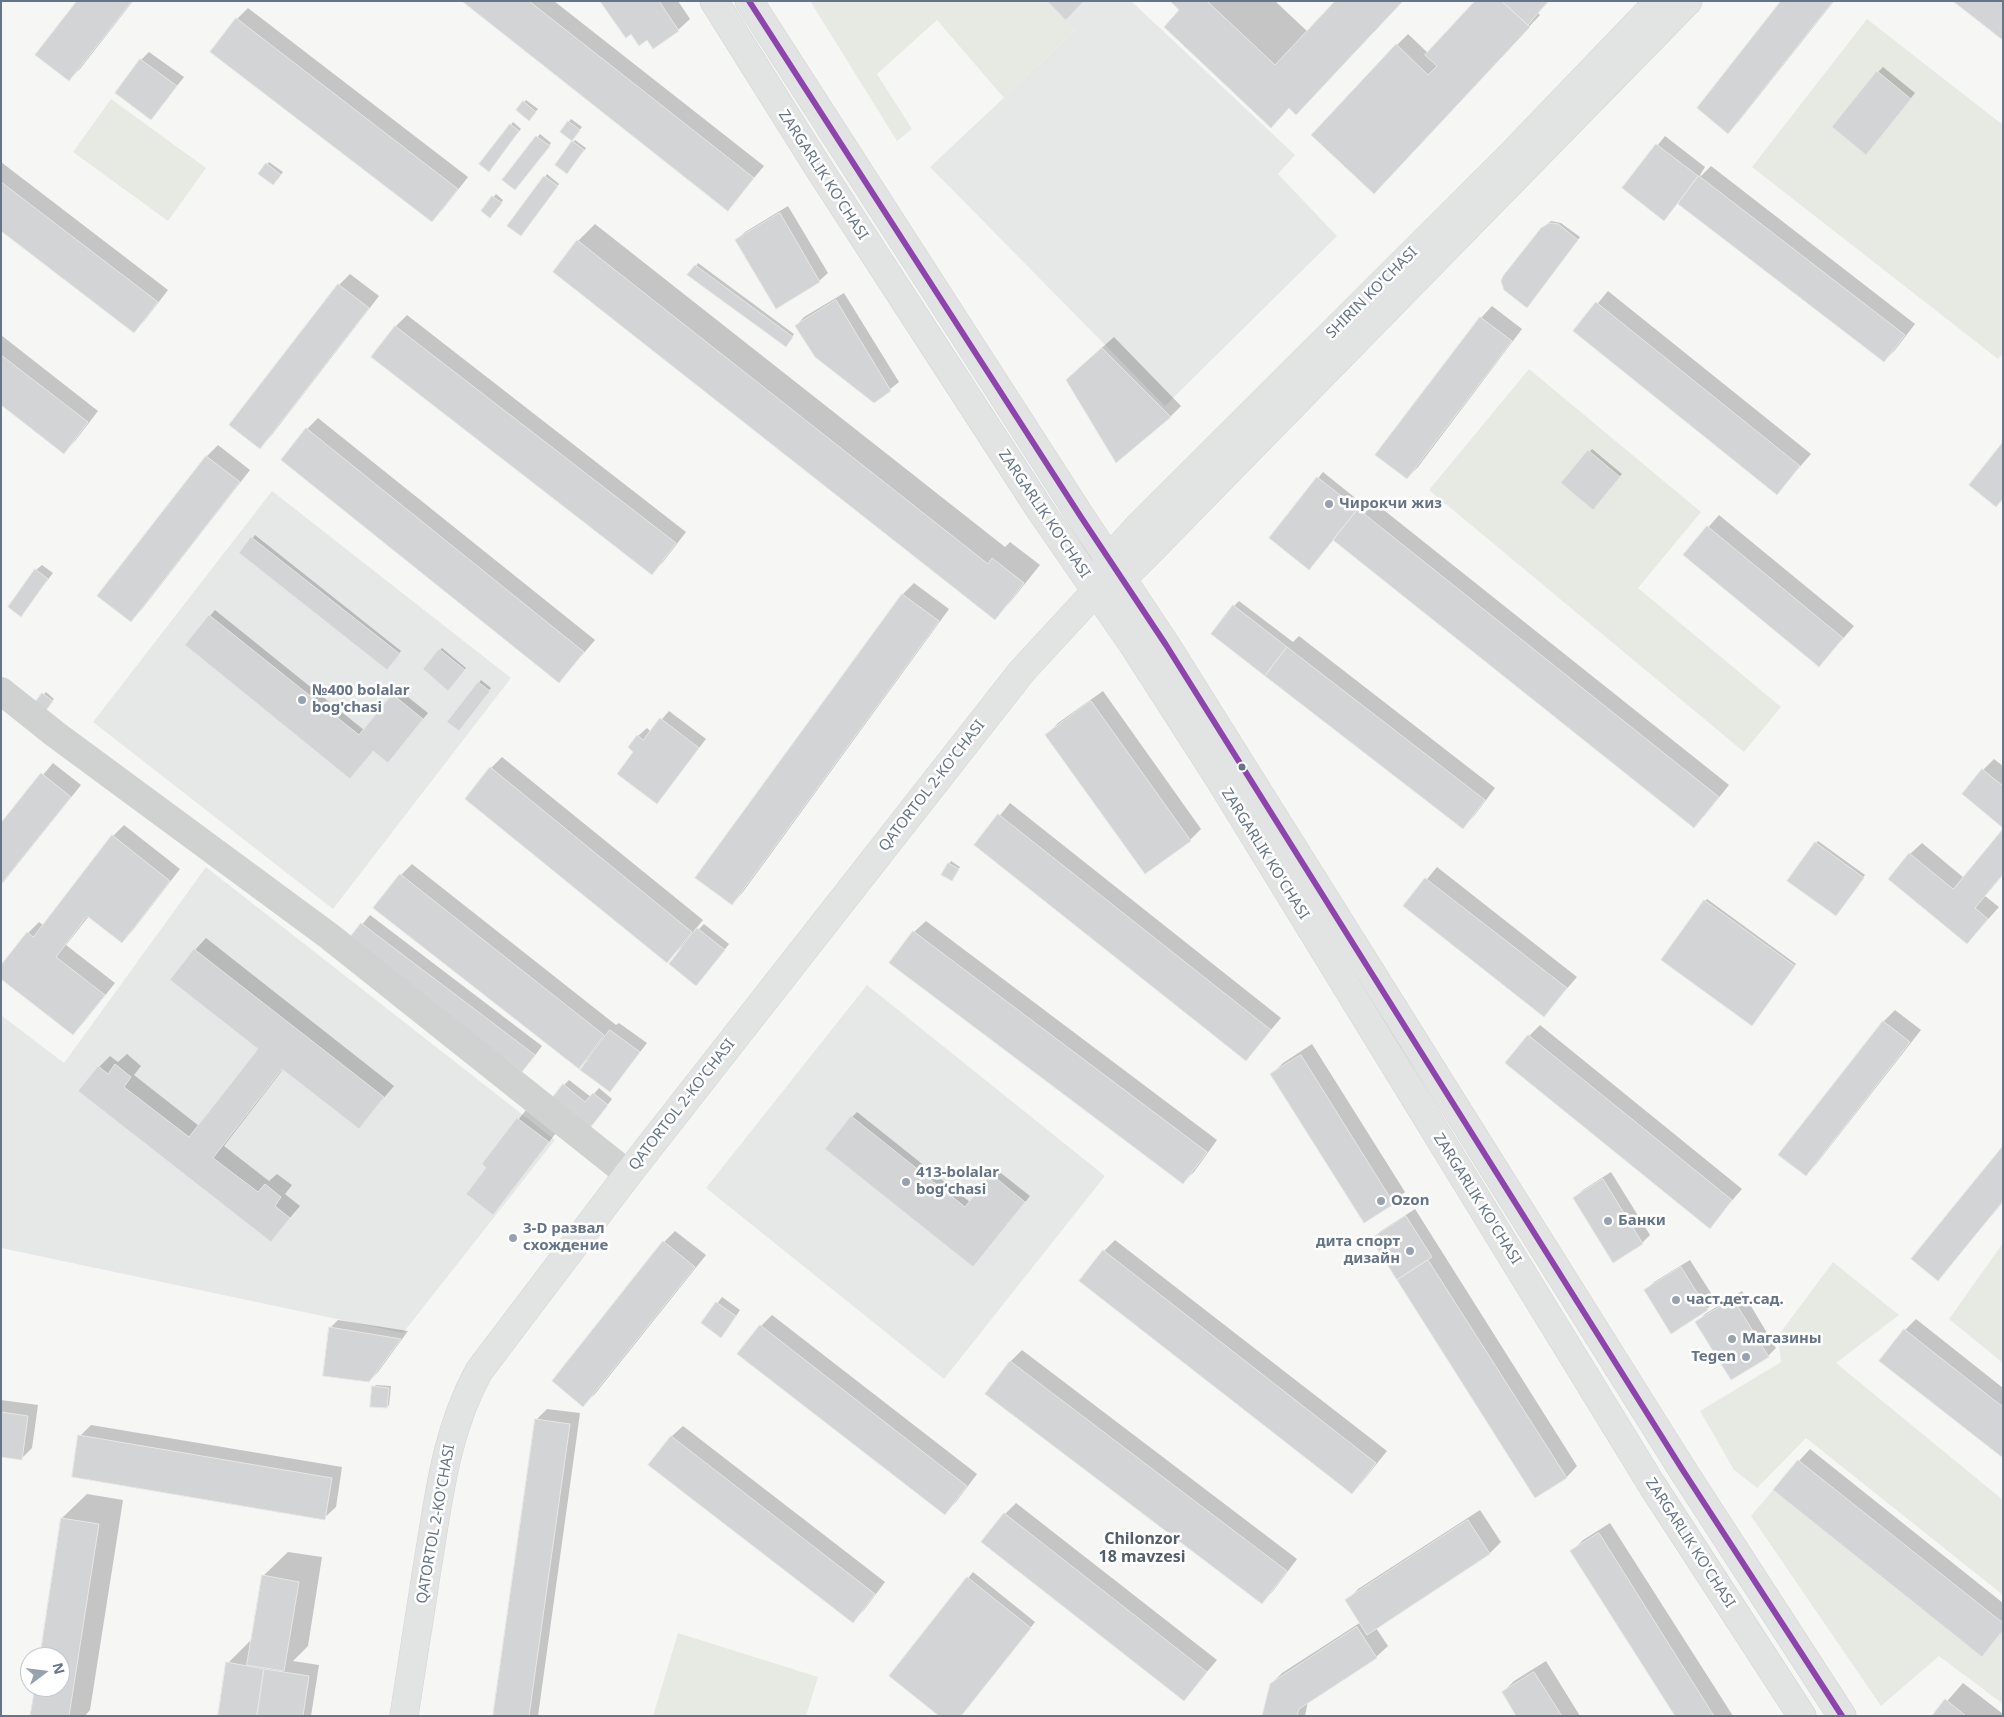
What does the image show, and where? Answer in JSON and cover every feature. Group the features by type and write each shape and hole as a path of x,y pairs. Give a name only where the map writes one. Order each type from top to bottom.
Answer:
{"main road":[{"name":"ZARGARLIK KO'CHASI","path":"714,1 818,167 1041,511 1096,590 1220,780 1652,1485 1802,1716"},
{"name":"ZARGARLIK KO'CHASI","path":"749,1 1115,569 1166,645 1677,1461 1842,1716"},
{"name":"SHIRIN KO'CHASI","path":"1115,569 1139,526 1511,155 1659,1"},
{"name":"SHIRIN KO'CHASI","path":"1096,590 1688,1"},
{"name":"QATORTOL 2-KO'CHASI","path":"404,1716 443,1470 454,1426 479,1371 628,1174 1022,671 1096,590"}],"street":[{"path":"1,691 55,734 329,936 628,1174"}],"shaded area":[{"path":"810,1 1047,1 1077,29 1004,98 937,20 877,74 912,129 897,141"},
{"path":"1047,1 1131,1 1295,155 1278,174 1337,236 1165,406 930,167 1076,30"},
{"path":"1867,19 2003,125 2003,353 1998,359 1752,167"},
{"path":"111,99 206,168 168,221 73,152"},
{"path":"1529,369 1701,512 1638,588 1781,707 1744,752 1429,490"},
{"name":"№400 bolalar bog'chasi","path":"272,491 511,678 333,909 93,722"},
{"path":"206,867 555,1140 403,1333 1,1248 1,1015 64,1063"},
{"name":"413-bolalar bogʻchasi","path":"867,985 1105,1176 944,1379 706,1188"},
{"path":"2003,1243 2003,1363 1949,1319"},
{"path":"1833,1262 1899,1315 1836,1363 2003,1500 2003,1595 1806,1438 1757,1488 1734,1470 1700,1411 1781,1362 1778,1336"},
{"path":"1773,1490 1981,1656 2003,1630 2003,1704 1939,1656 1881,1706 1751,1516"},
{"path":"678,1633 818,1677 806,1716 653,1716"}],"building":[{"path":"77,1 132,1 69,81 35,55"},
{"path":"462,1 529,1 754,178 728,211"},
{"path":"600,1 659,1 679,31 653,49 647,40 639,46 631,34 626,38"},
{"path":"1047,1 1084,1 1066,20"},
{"path":"1170,1 1207,1 1275,65 1335,1 1403,1 1296,115 1289,108 1271,128 1164,27 1179,10"},
{"path":"1475,1 1502,1 1530,27 1374,194 1311,135 1396,44 1428,75 1437,66 1425,55"},
{"path":"1502,1 1548,1 1528,25"},
{"path":"1781,1 1833,1 1728,134 1697,108"},
{"path":"1953,1 2003,1 2003,40"},
{"path":"236,18 458,189 432,222 210,52"},
{"path":"140,59 177,86 151,120 115,93"},
{"path":"1877,71 1911,99 1866,155 1832,127"},
{"path":"523,101 536,112 529,121 516,110"},
{"path":"568,121 580,130 572,141 560,132"},
{"path":"510,124 519,131 489,172 479,164"},
{"path":"536,136 550,146 515,190 502,180"},
{"path":"572,141 584,150 567,174 555,165"},
{"path":"1656,144 1698,176 1664,221 1622,188"},
{"path":"266,163 281,175 273,185 258,174"},
{"path":"544,176 558,186 521,236 507,226"},
{"path":"1699,176 1905,335 1884,362 1678,204"},
{"path":"1,182 158,302 134,333 1,231"},
{"path":"492,196 502,203 490,218 481,211"},
{"path":"780,213 820,282 776,309 735,240"},
{"path":"1550,223 1558,224 1578,240 1527,308 1504,290 1501,281 1541,228"},
{"path":"577,240 988,564 992,558 1024,583 995,620 553,272"},
{"path":"695,265 793,337 786,347 687,275"},
{"path":"338,284 369,308 260,449 229,425"},
{"path":"836,300 891,391 874,403 815,357 795,326"},
{"path":"1596,302 1800,466 1777,495 1573,331"},
{"path":"1480,317 1512,341 1407,479 1375,455"},
{"path":"395,326 676,543 652,575 371,357"},
{"path":"1102,348 1171,417 1116,463 1066,380"},
{"path":"1,355 88,422 64,454 1,405"},
{"path":"306,428 584,652 559,683 281,460"},
{"path":"2003,442 2003,499 1996,507 1969,485"},
{"path":"1588,450 1620,477 1593,510 1561,483"},
{"path":"206,456 240,482 131,622 97,596"},
{"path":"1317,477 1358,509 1309,570 1269,538"},
{"path":"1358,509 1719,797 1694,828 1333,540"},
{"path":"1707,526 1843,638 1819,667 1683,555"},
{"path":"251,537 400,654 387,670 239,553"},
{"path":"35,569 48,579 21,617 8,607"},
{"path":"902,594 939,621 732,905 695,878"},
{"path":"1233,605 1287,647 1265,676 1211,634"},
{"path":"209,615 359,735 392,694 423,719 388,763 373,751 350,779 185,645"},
{"path":"1287,647 1485,800 1463,829 1265,676"},
{"path":"439,649 465,670 448,691 423,669"},
{"path":"478,682 490,691 459,731 447,722"},
{"path":"42,693 53,701 44,713 33,705"},
{"path":"1091,701 1191,841 1145,874 1045,735"},
{"path":"660,718 699,748 657,804 617,774 633,752 628,747 637,735 643,740"},
{"path":"490,767 692,932 667,963 465,799"},
{"path":"1982,769 2003,786 2003,828 1962,794"},
{"path":"41,773 71,797 1,884 1,823"},
{"path":"998,814 1271,1030 1246,1061 974,845"},
{"path":"2003,829 2003,874 1975,908 1988,919 1967,944 1888,879 1909,853 1953,889"},
{"path":"112,835 170,881 122,943 87,916 56,957 105,995 73,1035 1,979 1,965 27,932 33,937"},
{"path":"1815,842 1864,878 1836,916 1787,881"},
{"path":"948,863 959,869 952,881 941,875"},
{"path":"400,874 604,1035 579,1069 373,908"},
{"path":"1425,878 1567,988 1544,1017 1403,906"},
{"path":"1704,900 1795,966 1752,1026 1661,960"},
{"path":"361,923 535,1055 522,1072 348,940"},
{"path":"697,928 725,950 696,986 669,964"},
{"path":"913,931 1207,1152 1183,1184 889,963"},
{"path":"194,949 384,1097 359,1129 282,1069 213,1158 258,1192 265,1184 281,1197 275,1206 290,1218 271,1242 78,1091 98,1066 108,1074 115,1064 131,1077 124,1087 189,1137 258,1049 170,980"},
{"path":"1883,1021 1910,1042 1806,1176 1778,1155"},
{"path":"610,1030 640,1052 610,1092 580,1070"},
{"path":"1528,1035 1732,1200 1710,1229 1505,1063"},
{"path":"1301,1055 1394,1204 1364,1223 1270,1074"},
{"path":"563,1084 585,1102 593,1093 608,1105 590,1128 552,1098"},
{"path":"851,1116 965,1207 991,1174 1025,1202 973,1267 825,1149"},
{"path":"517,1118 549,1142 493,1215 466,1194 486,1168 482,1164"},
{"path":"2003,1146 2003,1201 1938,1281 1911,1259"},
{"name":"Банки","path":"1603,1179 1643,1244 1613,1263 1573,1198"},
{"path":"1406,1216 1432,1257 1397,1280 1371,1239"},
{"path":"663,1241 695,1267 583,1407 552,1381"},
{"path":"1103,1250 1376,1463 1352,1494 1079,1281"},
{"path":"1428,1260 1567,1478 1535,1498 1397,1280"},
{"name":"част.дет.сад.","path":"1681,1267 1708,1310 1671,1334 1644,1290"},
{"name":"Магазины","path":"1733,1299 1769,1357 1731,1380 1695,1322"},
{"path":"716,1302 736,1316 721,1338 701,1323"},
{"path":"760,1325 967,1486 945,1515 737,1354"},
{"path":"329,1327 401,1339 369,1382 323,1376"},
{"path":"1904,1329 2003,1407 2003,1458 1879,1361"},
{"path":"1010,1361 1287,1571 1262,1604 985,1394"},
{"path":"372,1386 389,1388 387,1408 370,1407"},
{"path":"1,1412 28,1416 22,1460 1,1457"},
{"path":"535,1419 570,1424 529,1716 493,1716"},
{"path":"78,1435 332,1478 325,1520 72,1477"},
{"path":"671,1436 875,1594 853,1623 648,1465"},
{"path":"1798,1460 2003,1623 2003,1630 1982,1657 1773,1490"},
{"path":"1004,1513 1207,1672 1184,1701 981,1542"},
{"path":"61,1518 99,1524 69,1716 30,1716 33,1697 70,1697 70,1647 42,1647"},
{"path":"1468,1520 1490,1554 1367,1635 1345,1600"},
{"path":"1599,1533 1714,1716 1675,1716 1570,1551"},
{"path":"262,1575 299,1582 284,1671 247,1665"},
{"path":"967,1577 1031,1628 961,1716 939,1716 889,1676"},
{"path":"1357,1627 1377,1658 1299,1709 1297,1716 1262,1716 1270,1684"},
{"path":"226,1662 264,1669 257,1716 218,1716"},
{"path":"264,1669 309,1676 303,1716 257,1716"},
{"path":"1534,1672 1562,1716 1516,1716 1502,1692"},
{"path":"1945,1699 1966,1716 1932,1716"}],"transit line":[{"path":"749,1 1081,517 1166,645 1682,1469 1842,1716"}],"place":[{"name":"Чирокчи жиз","path":"1329,504"},
{"name":"№400 bolalar bog'chasi","path":"302,700"},
{"name":"413-bolalar bogʻchasi","path":"906,1182"},
{"name":"Ozon","path":"1381,1201"},
{"name":"Банки","path":"1608,1221"},
{"name":"3-D развал схождение","path":"513,1238"},
{"name":"дита спорт дизайн","path":"1410,1251"},
{"name":"част.дет.сад.","path":"1676,1300"},
{"name":"Магазины","path":"1732,1339"},
{"name":"Tegen","path":"1746,1357"}],"district":[{"name":"Chilonzor 18 mavzesi","path":"1142,1548"}]}
